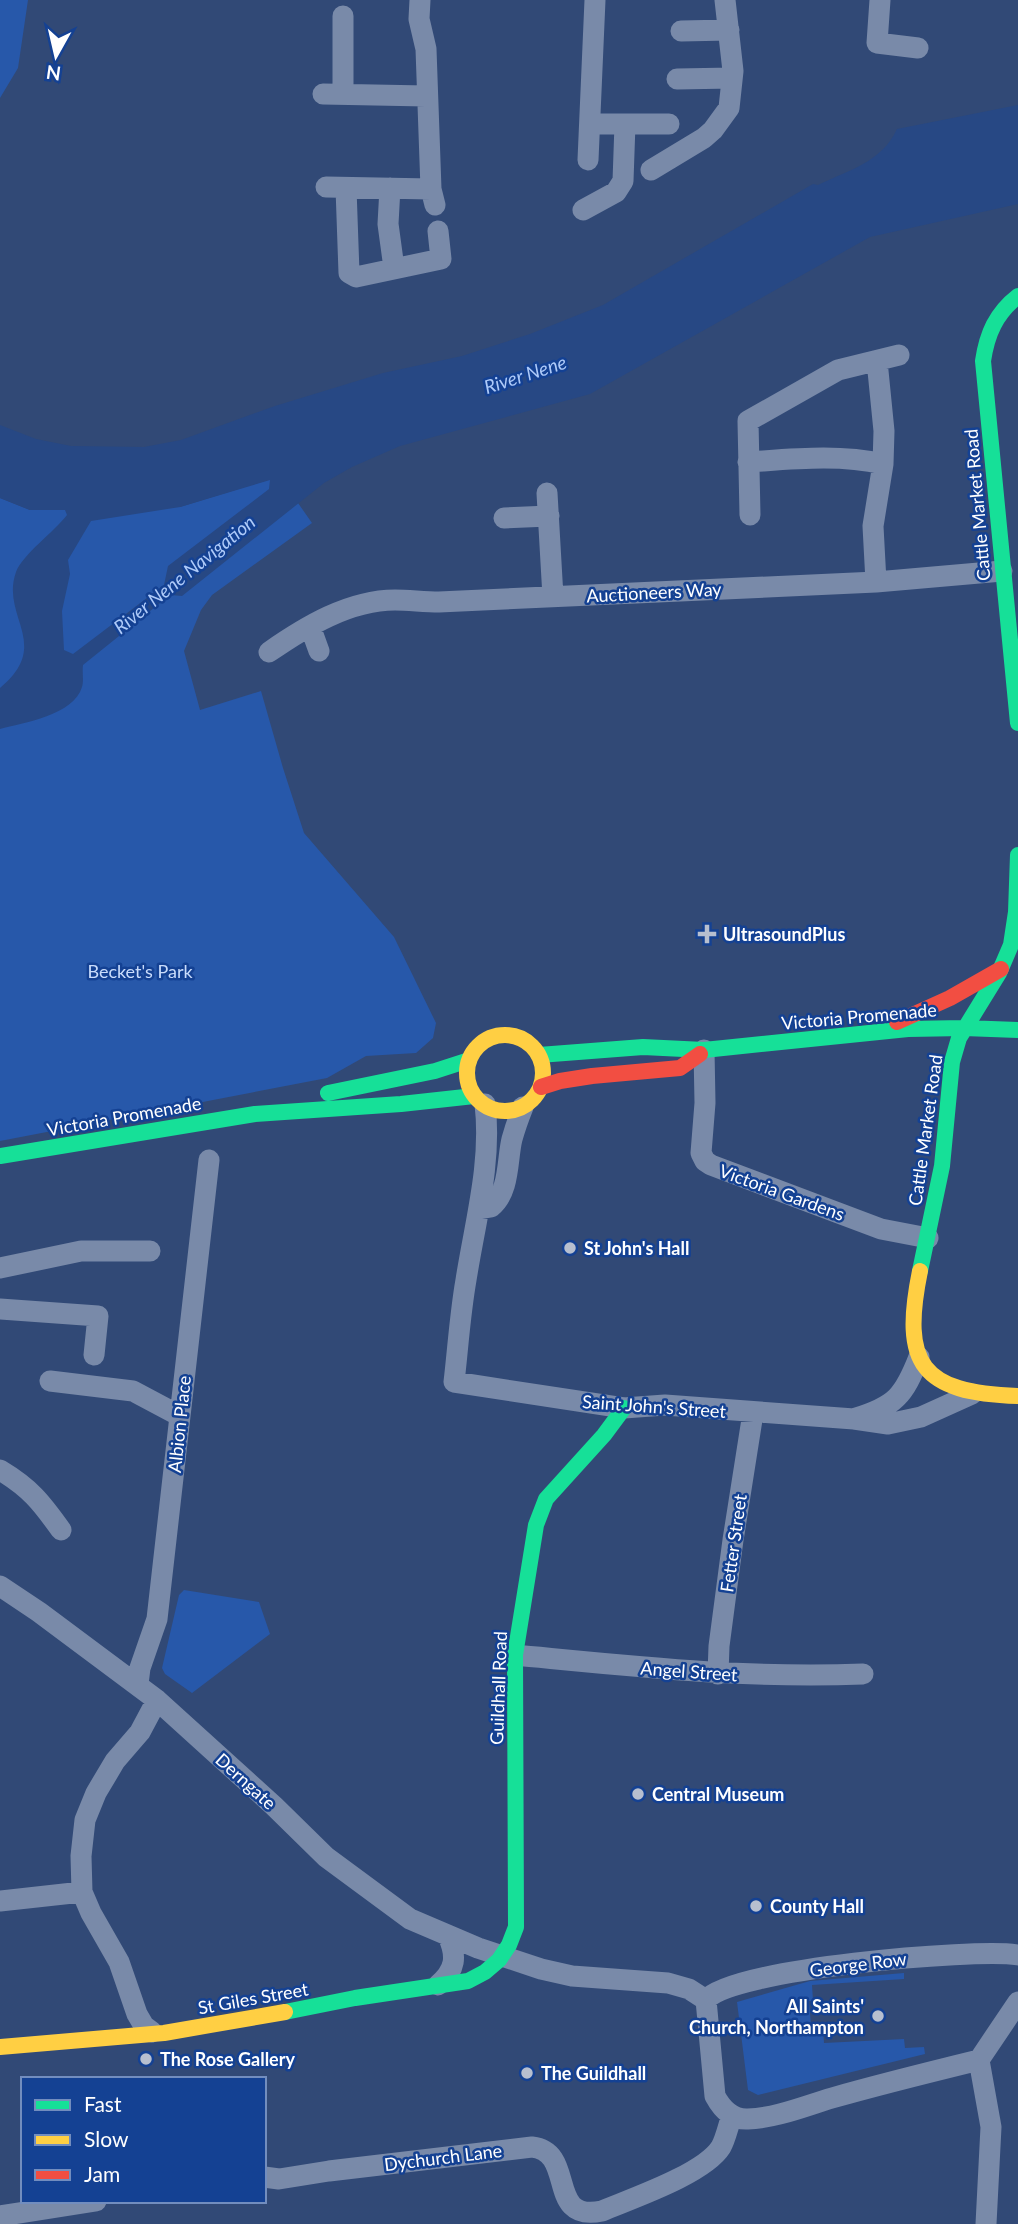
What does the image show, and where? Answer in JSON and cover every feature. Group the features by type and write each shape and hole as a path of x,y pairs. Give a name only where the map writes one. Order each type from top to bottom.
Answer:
{"main road":[{"name":"Cattle Market Road","path":"1018,296 1005,305 993,321 986,338 983,361 1002,571 1012,603 1018,723"},
{"name":"Cattle Market Road","path":"919,1357 914,1336 914,1310 946,1131 949,1079 954,1052 964,1028 1001,969 1011,946 1018,855"},
{"path":"868,1032 932,1008 975,987 1001,969"},
{"name":"Victoria Promenade","path":"539,1055 636,1047 704,1050 908,1028 1018,1030"},
{"path":"868,1032 925,1044"},
{"path":"507,1034 520,1037 531,1044 539,1055 543,1074 541,1087 523,1107 509,1112 496,1110 480,1100 467,1079 469,1060 480,1043 492,1036 507,1034"},
{"name":"Victoria Promenade","path":"541,1087 592,1076 680,1068 704,1050"},
{"path":"938,1055 949,1079"},
{"name":"Victoria Promenade","path":"255,1114 355,1085 422,1074 469,1060"},
{"name":"Victoria Promenade","path":"0,1156 255,1114 480,1100"},
{"path":"919,1357 938,1379 972,1394"},
{"name":"Saint John's Street","path":"972,1394 1018,1396"},
{"name":"Guildhall Road","path":"503,1956 514,1938 516,1927 515,1655 536,1524 547,1499 604,1435 624,1408"},
{"name":"St Giles Street","path":"0,2047 164,2033 355,1998 468,1981 491,1968 503,1956"}],"street":[{"path":"419,0 419,19 426,49 426,96 433,197 390,188 336,187 349,273 356,277 441,258 438,231"},
{"path":"588,160 595,0"},
{"path":"651,170 713,130 729,108 732,78 724,0"},
{"path":"880,0 877,43 918,48"},
{"path":"343,16 333,94 426,96"},
{"path":"681,31 729,30"},
{"path":"677,79 732,78"},
{"path":"590,124 669,124"},
{"path":"583,210 616,191 623,181 625,124"},
{"path":"390,188 388,224 394,268"},
{"path":"750,516 748,421 838,370 899,355"},
{"path":"876,582 873,526 883,464 884,431 877,361"},
{"path":"748,462 835,458 862,459 883,464"},
{"path":"547,493 553,597"},
{"path":"504,518 549,516"},
{"name":"Auctioneers Way","path":"269,652 310,626 375,602 439,602 876,582 1002,571"},
{"path":"310,626 319,651"},
{"name":"Victoria Gardens","path":"704,1050 705,1103 701,1153 705,1161 881,1229 928,1238"},
{"path":"480,1100 488,1132 480,1209 491,1207 506,1180 512,1140 523,1107"},
{"name":"Albion Place","path":"138,1684 140,1668 157,1619 209,1160"},
{"name":"Saint John's Street","path":"480,1209 465,1282 454,1382 624,1408 665,1405 888,1424 921,1417 972,1394"},
{"path":"0,1268 81,1251 150,1251"},
{"path":"0,1309 98,1316 94,1355"},
{"name":"Saint John's Street","path":"854,1419 888,1407 905,1387 919,1357"},
{"path":"50,1381 132,1391 180,1416"},
{"name":"Fetter Street","path":"718,1674 719,1646 733,1540 753,1413"},
{"path":"0,1470 24,1485 61,1530"},
{"name":"Derngate","path":"0,1586 158,1700 326,1857 410,1919 448,1936 541,1969 572,1976 668,1983 689,1989 704,2000"},
{"name":"Angel Street","path":"515,1655 718,1674 863,1674"},
{"path":"152,2032 144,2026 137,2014 119,1962 82,1892 80,1856 85,1820 92,1801 115,1761 140,1732 158,1700"},
{"path":"0,1901 82,1892"},
{"path":"438,1985 455,1963 454,1949 448,1936"},
{"name":"George Row","path":"704,2000 728,1987 807,1969 944,1954 1018,1955"},
{"path":"704,2000 715,2096 723,2109 732,2116 746,2120 979,2060 1018,2002"},
{"path":"979,2060 991,2127 986,2224"},
{"name":"Dychurch Lane","path":"266,2177 279,2179 464,2154 543,2148 555,2162 568,2200 582,2213 602,2211 700,2167 715,2155 723,2144 732,2116"},
{"path":"0,2216 83,2203"}],"green space":[{"path":"0,0 28,0 18,68 0,98"},
{"name":"Becket's Park","path":"271,479 298,503 312,523 212,595 201,610 184,651 200,710 261,691 304,833 394,937 436,1023 433,1038 416,1053 366,1056 327,1078 0,1141 0,498 30,510 180,507"},
{"path":"184,1590 259,1602 270,1634 192,1693 165,1674 162,1668 179,1595"},
{"path":"904,1973 904,1979 812,1985 813,2001 809,2001 811,2025 823,2025 824,2043 904,2039 905,2048 924,2047 925,2054 758,2095 748,2090 737,2002 810,1981"}],"water":[{"path":"1018,105 1018,204 870,237 590,394 400,446 352,467 324,483 182,596 170,595 83,665 82,687 69,705 47,716 0,729 0,688 15,672 23,658 22,630 14,603 16,572 25,558 67,515 65,510 30,510 0,498 0,425 36,439 71,446 144,447 181,440 275,406 383,373 462,356 530,334 603,305 813,184 818,185 864,164 883,150 897,129","holes":["270,480 269,489 168,566 164,585 73,654 64,650 62,611 70,574 68,560 91,521 180,507"]}],"traffic: fast":[{"path":"1018,296 994,325 983,361 1018,723"},
{"path":"920,1271 942,1166 952,1062 959,1038 999,973 1011,945 1016,912 1018,855"},
{"path":"539,1055 643,1047 704,1050 908,1029 964,1028"},
{"path":"964,1028 1018,1030"},
{"path":"328,1093 435,1071 469,1060"},
{"path":"0,1156 255,1114 474,1096"},
{"path":"285,2012 355,1998 468,1981 499,1960 509,1945 516,1927 515,1655 536,1525 546,1499 604,1435 624,1408"}],"traffic: slow":[{"path":"505,1035 520,1038 532,1046 540,1058 543,1073 540,1088 532,1100 520,1108 505,1111 490,1108 478,1100 470,1088 467,1073 470,1058 478,1046 490,1038 505,1035"},
{"path":"920,1271 914,1329 917,1351 926,1367 939,1380 959,1388 985,1394 1018,1396"},
{"path":"0,2047 164,2033 285,2012"}],"traffic: jam":[{"path":"897,1022 950,998 1001,969"},
{"path":"541,1087 592,1076 680,1068 700,1054"}],"place":[{"name":"UltrasoundPlus","path":"707,934"},
{"name":"St John's Hall","path":"570,1248"},
{"name":"Central Museum","path":"638,1794"},
{"name":"County Hall","path":"756,1906"},
{"name":"All Saints' Church, Northampton","path":"878,2016"},
{"name":"The Rose Gallery","path":"146,2059"},
{"name":"The Guildhall","path":"527,2073"}],"water label":[{"name":"River Nene","path":"525,374"},
{"name":"River Nene Navigation","path":"184,574"}]}
